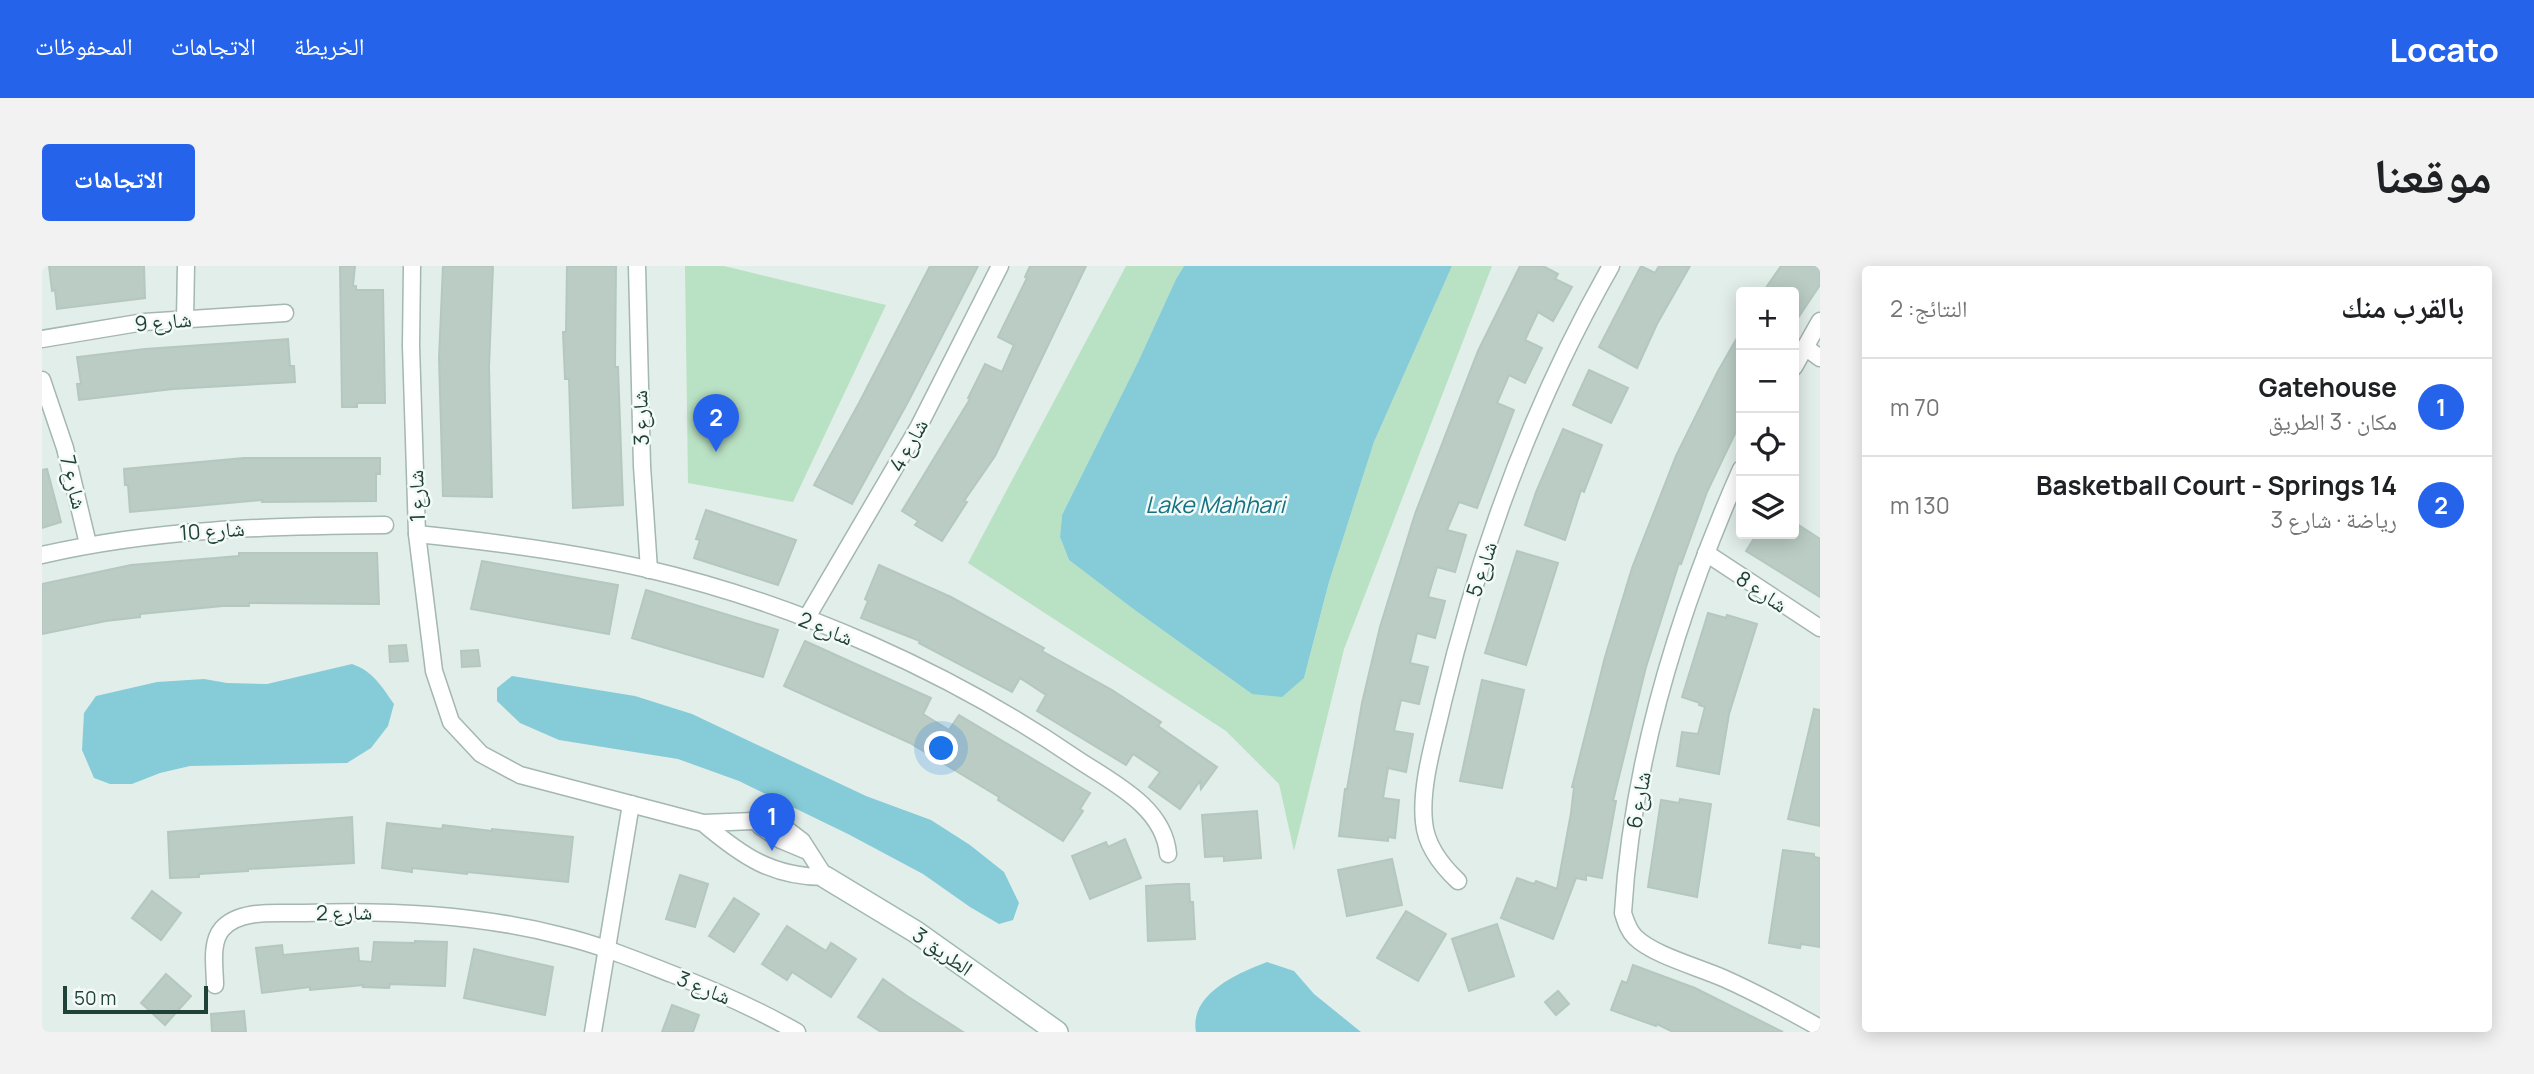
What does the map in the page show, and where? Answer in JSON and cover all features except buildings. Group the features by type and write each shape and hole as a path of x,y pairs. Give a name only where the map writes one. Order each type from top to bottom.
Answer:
{"street":[{"path":"185,318 186,266"},
{"name":"شارع 1","path":"412,266 417,534 434,671 451,722 481,754 510,771 631,804"},
{"name":"شارع 3","path":"637,266 640,415 649,570"},
{"name":"شارع 4","path":"806,619 918,428 1000,266"},
{"name":"شارع 5","path":"1458,881 1441,864 1430,844 1424,824 1424,798 1454,659 1498,517 1528,440 1556,373 1611,266"},
{"name":"شارع 9","path":"42,339 105,327 185,318 285,313"},
{"path":"1799,358 1820,321"},
{"path":"1805,347 1820,358"},
{"name":"شارع 7","path":"42,380 65,448 88,544"},
{"name":"شارع 6","path":"1738,476 1706,553 1678,632 1655,711 1636,803 1623,913 1628,928 1652,949 1737,984 1820,1028"},
{"name":"شارع 10","path":"42,555 88,544 222,528 384,525"},
{"name":"شارع 2","path":"417,534 482,540 583,556 649,570 742,596 806,619 942,679 1061,748 1147,809 1165,835 1168,854"},
{"name":"شارع 8","path":"1706,553 1820,628"},
{"path":"593,1032 631,804 703,822"},
{"name":"3 الطريق","path":"703,822 768,822 785,828 811,852 825,877 916,932 1057,1032"},
{"name":"3 الطريق","path":"703,822 722,839 765,866 803,877 825,877"},
{"name":"شارع 2","path":"215,985 215,945 218,937 229,923 246,916 360,912 456,917 526,928 607,949"},
{"name":"شارع 3","path":"607,949 724,994 797,1032"}],"green space":[{"path":"685,266 724,266 886,305 793,502 688,483"},
{"path":"1126,266 1184,266 1062,515 1060,537 1069,560 1252,694 1304,678 1329,582 1374,442 1452,266 1492,266 1344,649 1294,851 1279,784 1226,731 968,563"}],"water":[{"name":"Lake Mahhari","path":"1184,266 1452,266 1374,442 1329,582 1304,678 1282,697 1252,694 1136,611 1069,560 1060,537 1062,515"},
{"path":"352,664 371,675 394,704 388,726 371,748 347,763 190,766 160,773 132,784 110,784 94,778 82,750 84,713 96,696 157,682 204,679 227,683 267,684"},
{"path":"512,676 635,696 692,714 866,796 931,820 970,845 1004,872 1019,903 1013,920 999,924 923,874 739,781 678,759 559,740 520,723 497,701 497,688"},
{"path":"1267,962 1294,971 1314,994 1361,1032 1196,1032 1200,1007 1208,996 1230,979"}],"place":[{"name":"Basketball Court - Springs 14","path":"716,452"},
{"name":"Gatehouse","path":"772,851"}]}
